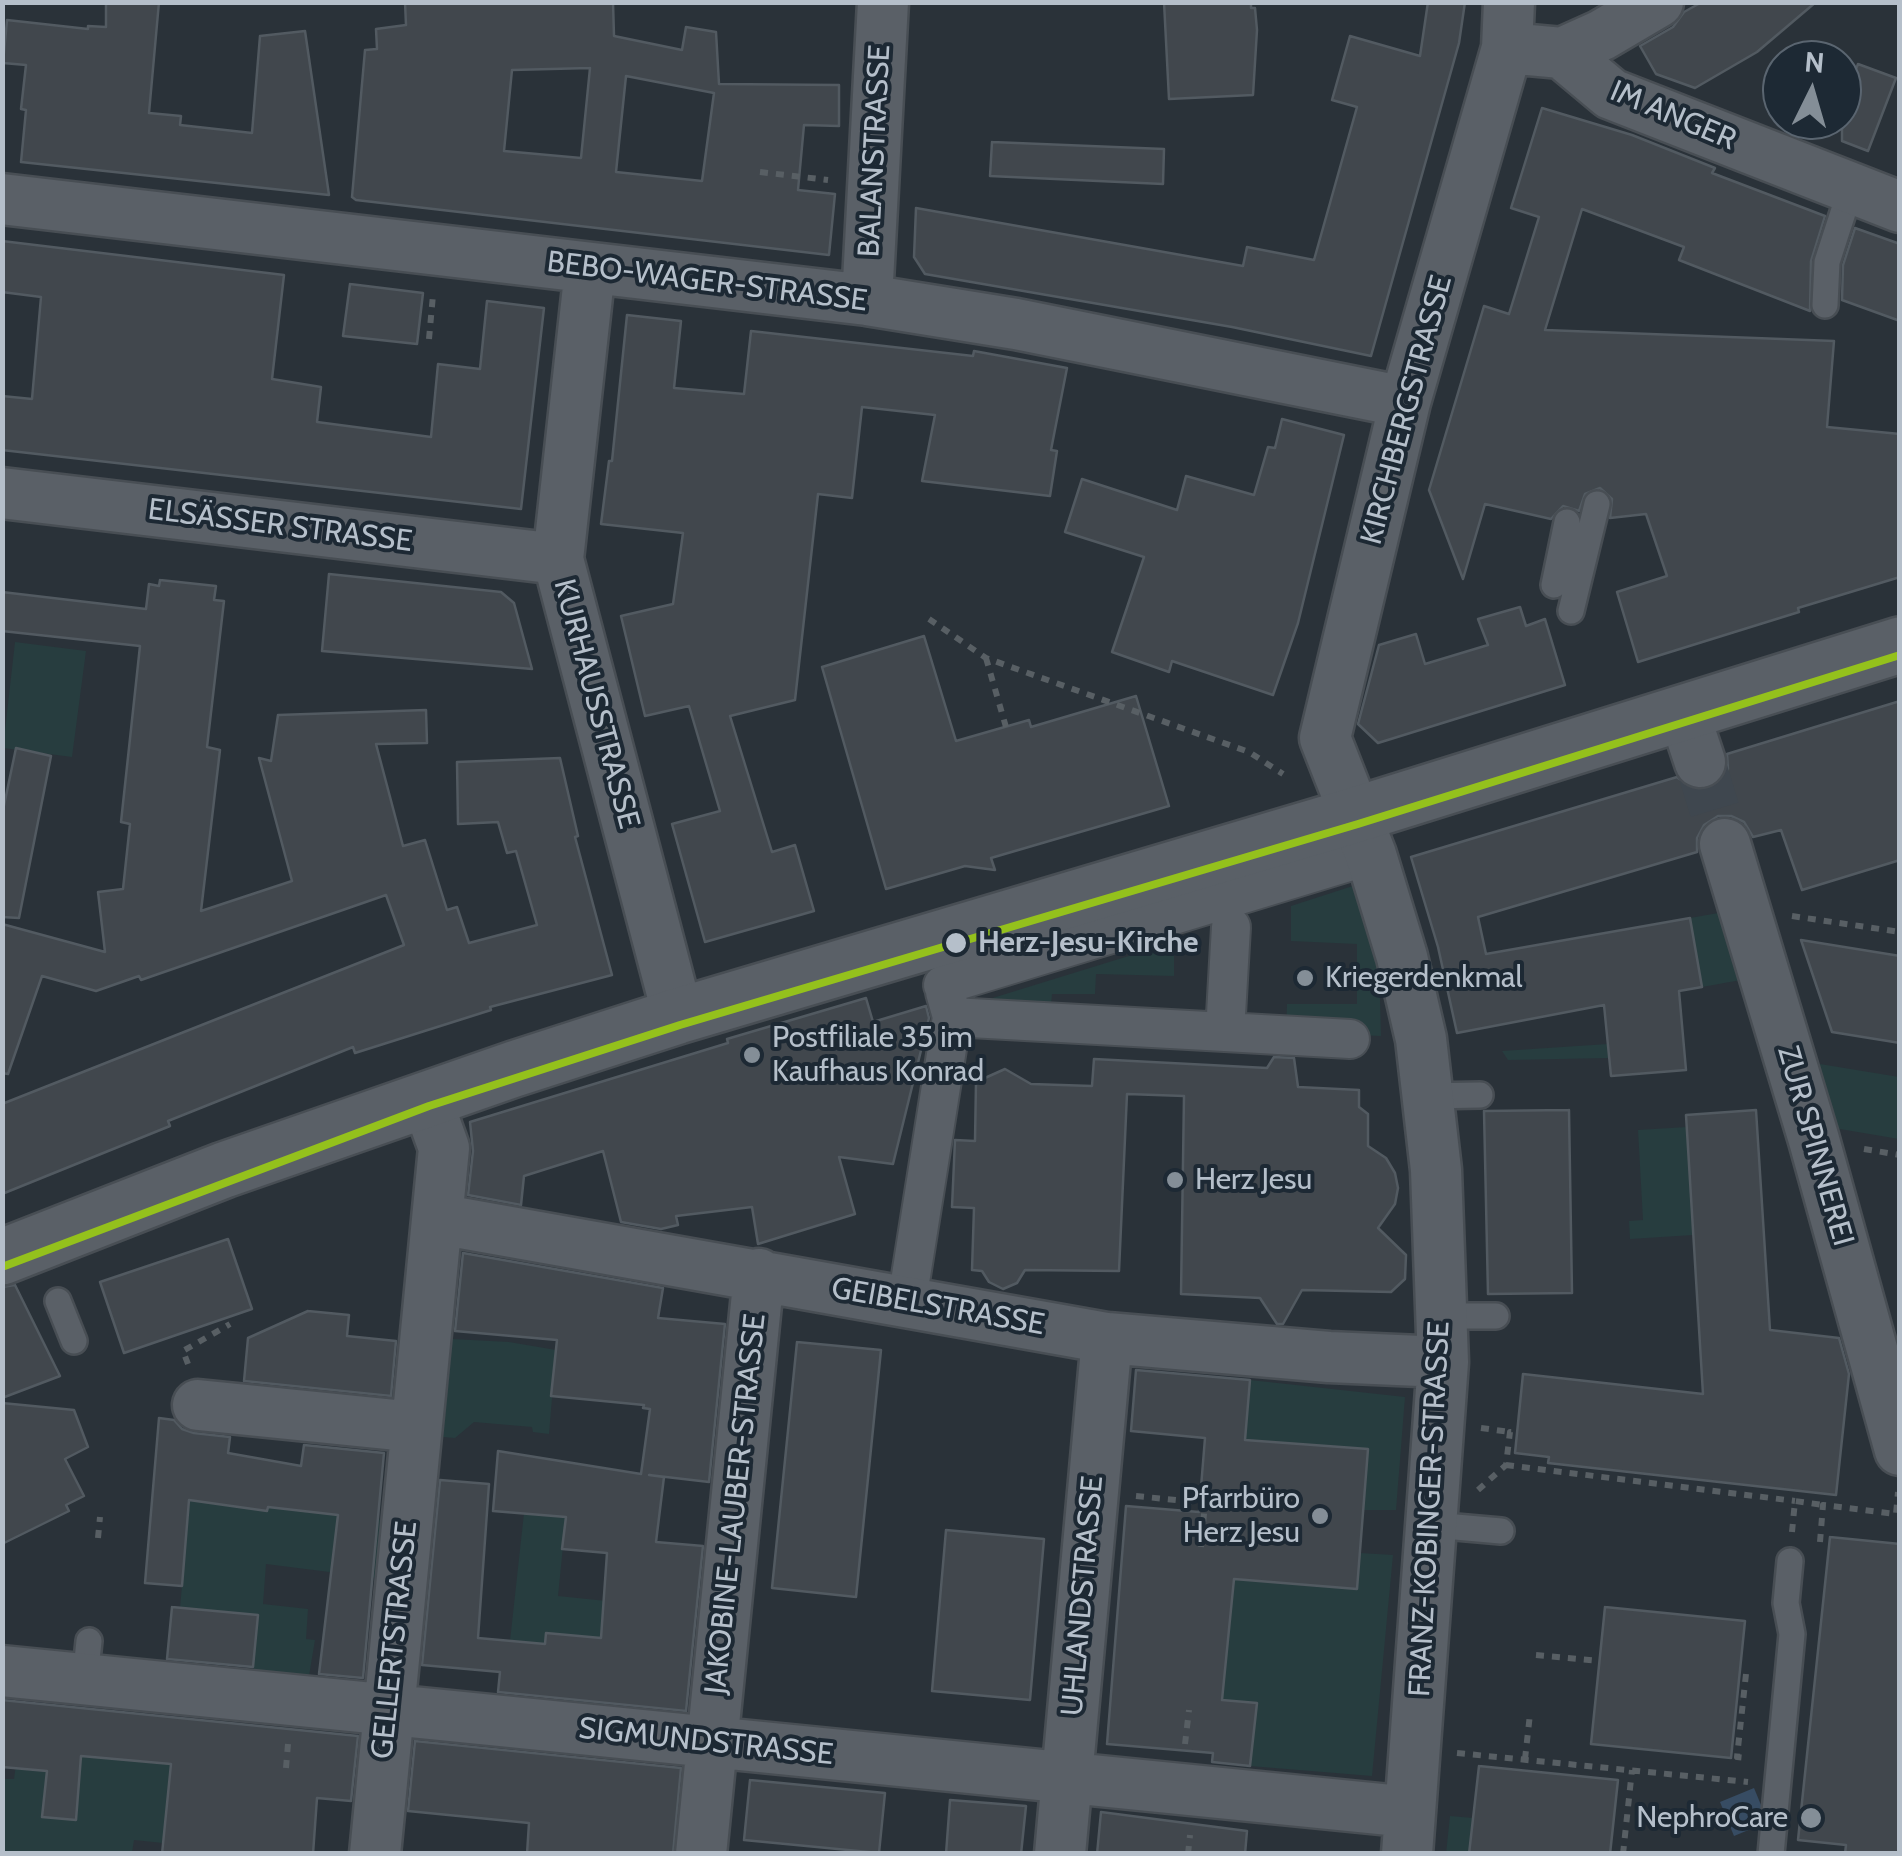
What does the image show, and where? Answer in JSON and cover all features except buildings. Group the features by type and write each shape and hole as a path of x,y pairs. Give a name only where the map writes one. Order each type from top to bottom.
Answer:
{"street":[{"name":"BALANSTRASSE","path":"868,300 883,2"},
{"path":"1508,26 1562,53 1658,2"},
{"name":"KIRCHBERGSTRASSE","path":"1363,835 1325,738 1405,402 1508,26"},
{"name":"IM ANGER","path":"1562,53 1611,94 1900,208"},
{"name":"BEBO-WAGER-STRASSE","path":"2,200 868,300 1016,324 1405,402"},
{"name":"KURHAUSSTRASSE","path":"590,269 558,559 678,1016"},
{"name":"ELSÄSSER STRASSE","path":"2,493 558,559"},
{"path":"942,981 1363,835 1683,711 1900,646"},
{"path":"1683,711 1700,762"},
{"path":"2,1257 224,1170 426,1098 678,1016 942,981 1180,908 1231,915 1363,835"},
{"name":"FRANZ-KOBINGER-STRASSE","path":"1363,835 1402,957 1421,1039 1436,1170 1442,1340 1409,1833"},
{"name":"ZUR SPINNEREI","path":"1725,844 1814,1140 1900,1450"},
{"path":"1226,1032 1231,915"},
{"path":"942,981 1226,1032 1350,1039"},
{"path":"907,1301 942,981"},
{"name":"GELLERTSTRASSE","path":"375,1854 444,1148 426,1098"},
{"name":"GEIBELSTRASSE","path":"438,1219 1107,1338 1329,1357 1442,1340"},
{"name":"JAKOBINE-LAUBER-STRASSE","path":"701,1854 759,1274"},
{"name":"UHLANDSTRASSE","path":"1060,1854 1107,1338"},
{"path":"198,1404 416,1426"},
{"name":"SIGMUNDSTRASSE","path":"2,1671 87,1660 388,1709 1066,1779 1409,1833"}],"lane":[{"path":"1825,305 1827,262 1851,188"},
{"path":"1571,611 1597,504"},
{"path":"1554,585 1568,522"},
{"path":"1427,1096 1480,1095"},
{"path":"58,1300 74,1341"},
{"path":"1442,1340 1496,1316"},
{"path":"1432,1525 1501,1531"},
{"path":"1771,1854 1792,1634 1786,1603 1790,1561"}],"path":[{"path":"760,172 873,185"},
{"path":"929,619 986,658 1249,752 1283,774"},
{"path":"986,658 1006,727"},
{"path":"1744,908 1900,932"},
{"path":"1480,1491 1506,1466 1514,1432 1493,1430"},
{"path":"1506,1466 1896,1514 1898,1482"},
{"path":"1092,1491 1205,1502 1201,1547"},
{"path":"1795,1501 1790,1561 1818,1563 1824,1505"},
{"path":"98,1538 100,1517"},
{"path":"1536,1655 1600,1662"},
{"path":"1740,1674 1746,1674 1738,1758 1752,1759"},
{"path":"1526,1760 1530,1714"},
{"path":"1416,1749 1778,1785"},
{"path":"1623,1854 1632,1770"}],"green space":[{"path":"15,642 86,651 72,757 3,748"},
{"path":"1359,884 1379,962 1381,1036 1286,1032 1287,1004 1357,1004 1357,944 1291,941 1291,906"},
{"path":"1724,912 1741,980 1702,987 1690,918"},
{"path":"1174,942 1174,976 1096,974 1095,994 1052,994 1051,1005 957,1009"},
{"path":"1608,1044 1609,1058 1508,1060 1502,1051"},
{"path":"1814,1063 1899,1077 1899,1139 1834,1128"},
{"path":"1687,1127 1693,1235 1630,1239 1629,1221 1643,1220 1638,1130"},
{"path":"452,1339 509,1342 556,1350 549,1434 533,1432 532,1427 474,1422 455,1438 443,1437"},
{"path":"1250,1380 1405,1397 1396,1510 1363,1510 1357,1588 1360,1553 1393,1555 1372,1776 1250,1766 1256,1704 1219,1699"},
{"path":"275,1462 302,1465 297,1510 383,1520 377,1578 266,1564 263,1604 308,1609 306,1639 315,1640 309,1676 253,1673 257,1615 180,1608 191,1485"},
{"path":"524,1513 566,1517 558,1596 636,1604 611,1651 606,1709 566,1704 570,1636 546,1634 545,1644 510,1641"},
{"path":"18,1750 188,1766 198,1796 168,1794 163,1843 134,1840 132,1853 3,1854 3,1779 14,1779"},
{"path":"1450,1816 1473,1818 1469,1853 1446,1854"}],"water":[{"path":"1754,1788 1768,1822 1734,1836 1720,1802"}],"tunnel":[{"path":"1700,762 1725,844"}],"transit line":[{"path":"2,1267 429,1106 680,1025 1358,824 1900,655"}],"place":[{"name":"Herz-Jesu-Kirche","path":"956,943"},
{"name":"Kriegerdenkmal","path":"1305,978"},
{"name":"Postfiliale 35 im Kaufhaus Konrad","path":"752,1055"},
{"name":"Herz Jesu","path":"1175,1180"},
{"name":"Pfarrbüro Herz Jesu","path":"1320,1516"},
{"name":"NephroCare","path":"1811,1818"}]}
